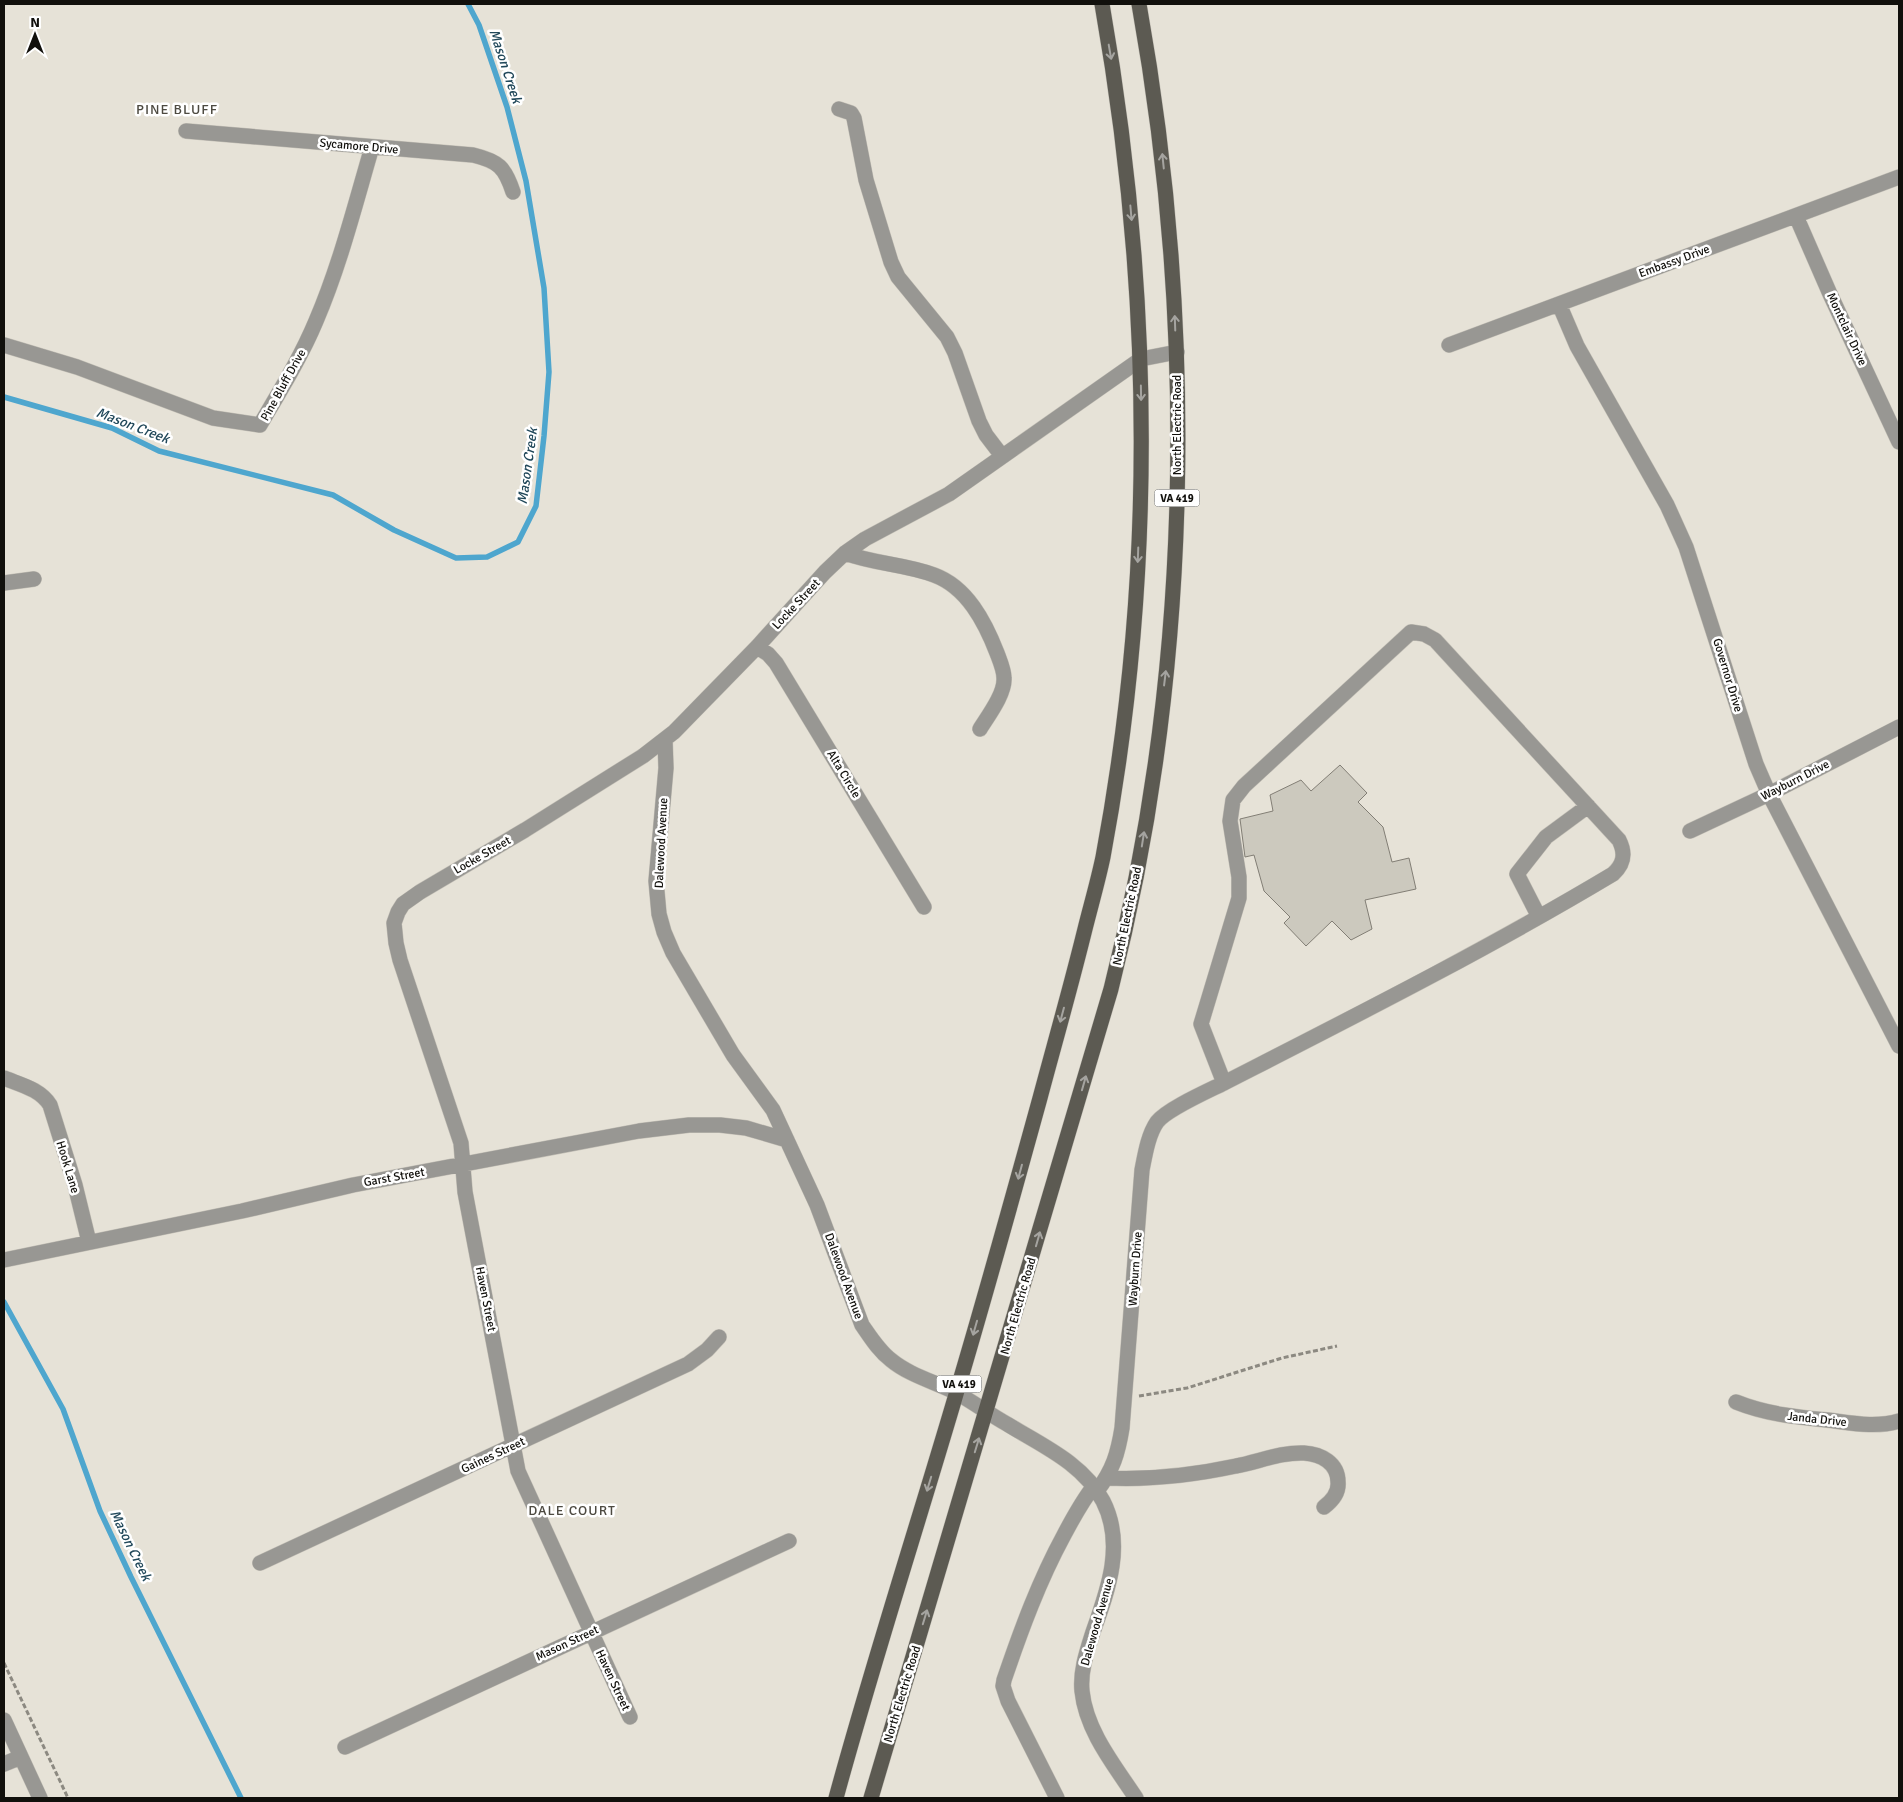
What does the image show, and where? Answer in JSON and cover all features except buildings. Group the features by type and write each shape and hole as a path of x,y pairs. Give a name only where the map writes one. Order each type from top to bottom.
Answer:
{"main road":[{"name":"VA 419","path":"836,1798 864,1697 956,1393 1016,1185 1102,861 1120,748 1130,666 1138,566 1142,460 1141,359 1128,185 1102,4"},
{"name":"North Electric Road","path":"871,1798 1111,989 1140,859 1151,786 1166,674 1173,583 1178,461 1174,294 1163,162 1151,69 1139,4"}],"street":[{"path":"839,109 851,113 854,118 866,180 891,262 898,277 947,337 955,353 979,421 986,435 1002,456"},
{"name":"Sycamore Drive","path":"186,131 473,155 490,160 501,166 508,176 514,192"},
{"name":"Pine Bluff Drive","path":"4,345 77,367 213,418 260,425 303,350 316,321 338,266 372,147"},
{"name":"Embassy Drive","path":"1449,345 1899,177"},
{"name":"Montclair Drive","path":"1796,216 1899,442"},
{"name":"Governor Drive","path":"1559,304 1577,346 1667,505 1686,547 1756,764 1769,794 1899,1046"},
{"name":"Locke Street","path":"433,884 550,814 643,756 665,740 845,553 865,539 949,494 1141,359 1176,352"},
{"path":"845,553 860,559 909,566 936,575 964,595 975,608 990,636 1002,666 1004,678 1002,689 980,729"},
{"path":"4,583 34,580"},
{"name":"Wayburn Drive","path":"1057,1798 1008,1701 1004,1680 1019,1635 1056,1551 1084,1499 1107,1478 1119,1447 1126,1397 1142,1170 1147,1147 1158,1122 1183,1103 1441,972 1540,917 1613,874 1619,869 1623,860 1623,849 1619,840 1431,636 1411,632 1244,786 1233,800 1230,821 1239,877 1239,898 1201,1024 1224,1082"},
{"name":"Alta Circle","path":"757,646 768,654 776,664 924,907"},
{"name":"Wayburn Drive","path":"1690,832 1769,794 1899,727"},
{"name":"Dalewood Avenue","path":"665,740 666,768 656,881 664,932 683,970 733,1055 772,1110 817,1204 862,1325 874,1342 891,1360 901,1367 956,1393 1069,1462 1095,1488 1104,1504 1112,1529 1114,1546 1112,1568 1107,1593 1089,1644 1082,1675 1082,1693 1088,1715 1098,1739 1136,1798"},
{"path":"1540,917 1517,874 1546,837 1588,806"},
{"name":"Haven Street","path":"433,884 403,904 394,923 396,943 461,1143 465,1192 518,1471 630,1717"},
{"name":"Hook Lane","path":"4,1078 34,1090 42,1095 50,1105 75,1185 89,1242"},
{"name":"Garst Street","path":"4,1260 242,1211 353,1185 639,1131 689,1125 720,1125 746,1128 787,1140"},
{"name":"Gaines Street","path":"260,1563 688,1364 707,1350 720,1337"},
{"name":"Janda Drive","path":"1736,1402 1778,1415 1872,1425 1899,1420"},
{"path":"1107,1478 1134,1479 1210,1471 1290,1454 1304,1453 1318,1455 1326,1460 1335,1468 1338,1476 1338,1487 1334,1497 1324,1507"},
{"name":"Mason Street","path":"345,1747 789,1541"},
{"path":"4,1720 40,1798"},
{"path":"4,1764 21,1758"}],"path":[{"path":"1126,1397 1152,1395 1187,1388 1282,1358 1337,1346"},
{"path":"4,1664 68,1798"}],"waterway":[{"name":"Mason Creek","path":"4,397 112,428 159,451 333,495 394,530 456,558 487,557 518,542 536,506 544,436 549,372 544,288 526,181 507,107 479,25 468,4"},
{"name":"Mason Creek","path":"4,1302 63,1409 100,1511 241,1798"}],"district":[{"name":"PINE BLUFF","path":"177,109"},
{"name":"DALE COURT","path":"572,1510"}]}
